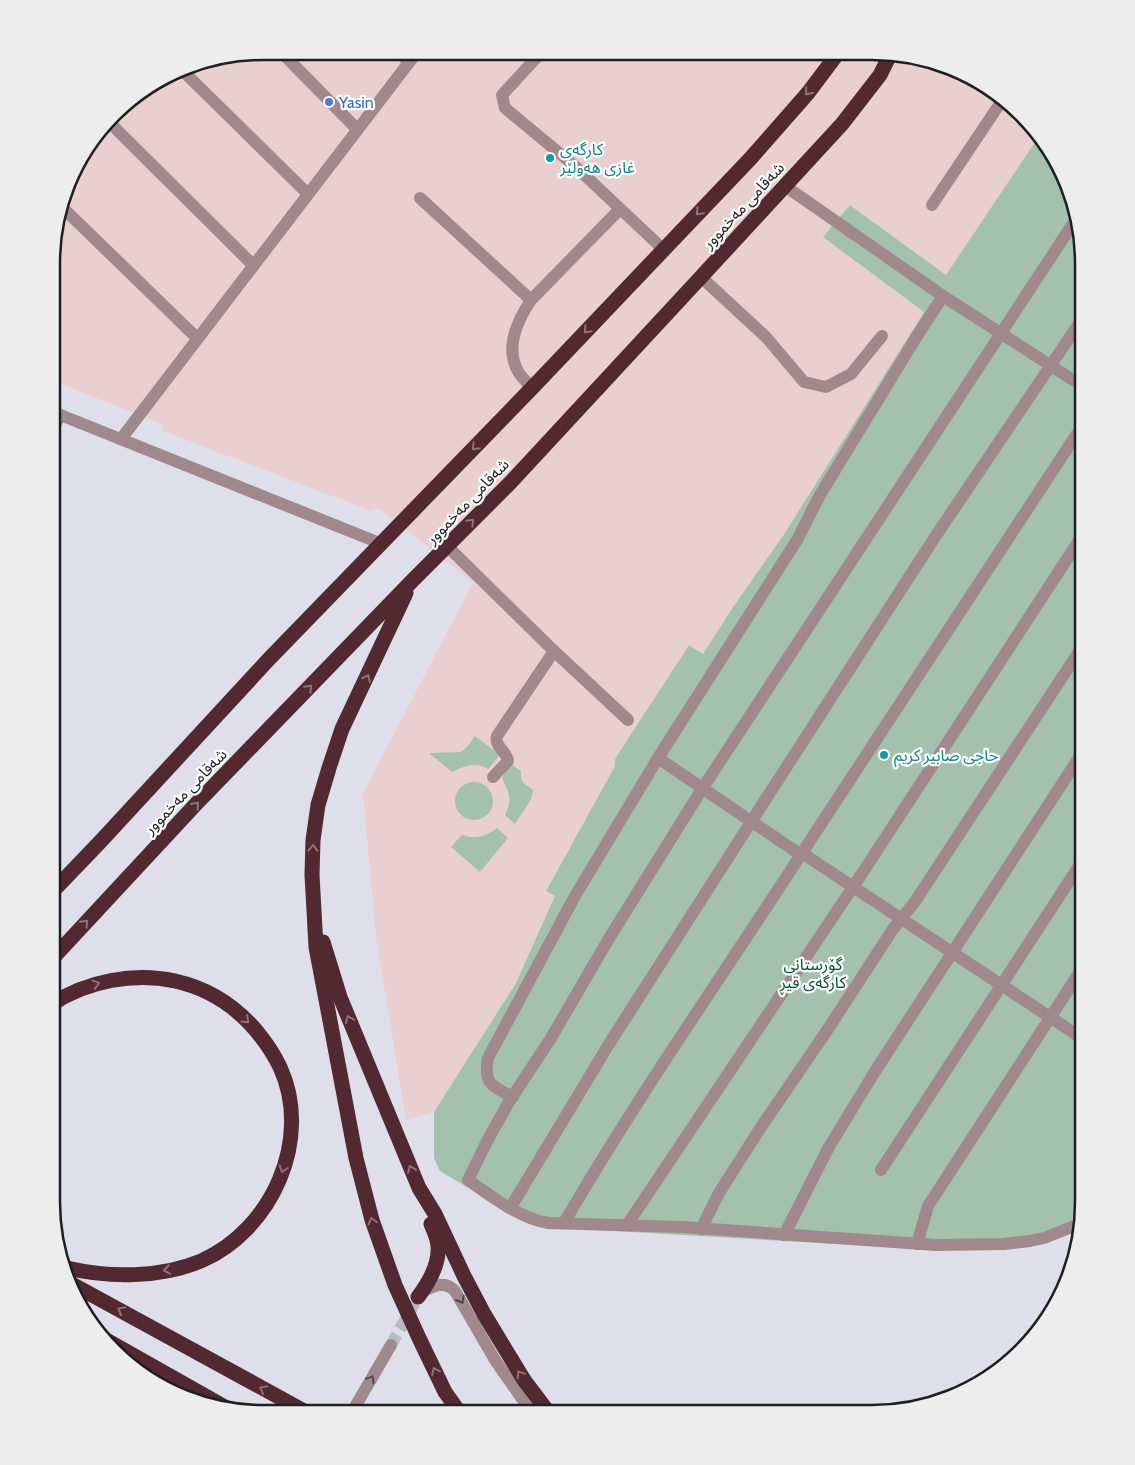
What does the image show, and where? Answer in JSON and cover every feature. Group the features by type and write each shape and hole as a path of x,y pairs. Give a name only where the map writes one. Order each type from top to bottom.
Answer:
{"highway":[{"name":"شەقامی مەخموور","path":"60,883 270,659 532,388 756,152 808,93 827,60"},
{"name":"شەقامی مەخموور","path":"60,950 196,804 412,581 510,483 842,124 880,74 888,60"},
{"path":"412,581 342,730 329,768 318,805 313,840 313,897 318,958 348,1120 367,1206 394,1285 446,1392 455,1405"},
{"path":"313,897 325,949 340,997 420,1188 435,1214 484,1314 524,1380 543,1405"},
{"path":"60,998 97,984 136,977 163,978 189,984 212,994 232,1007 252,1025 269,1047 280,1068 288,1092 291,1111 289,1148 279,1183 270,1200 247,1229 226,1246 202,1260 167,1270 130,1274 72,1269"},
{"path":"420,1188 428,1217 437,1239 438,1251 437,1261 420,1294"},
{"path":"78,1287 293,1405"},
{"path":"122,1349 208,1397"}],"street":[{"path":"289,60 357,129"},
{"path":"121,439 411,60"},
{"path":"534,60 502,95 506,108 576,167 664,250"},
{"path":"187,75 308,194"},
{"path":"932,205 999,105"},
{"path":"112,126 253,265"},
{"path":"785,186 943,296 1075,381"},
{"path":"420,198 531,300"},
{"path":"532,388 519,374 511,349 520,315 531,300 620,209"},
{"path":"66,213 197,338"},
{"path":"1071,226 702,789 608,940 551,1038 513,1097 486,1143 468,1180 511,1208 537,1221 548,1223 701,1229 936,1245 996,1244 1030,1241 1044,1238 1073,1226"},
{"path":"701,277 766,337 804,382 826,387 851,374 882,336"},
{"path":"513,1097 492,1086 487,1079 488,1058 574,896 658,758 797,540 820,496 912,343 943,296"},
{"path":"511,1208 609,1044 751,822 935,537 1075,330"},
{"path":"60,415 382,544"},
{"path":"564,1223 612,1143 684,1031 1075,437"},
{"path":"447,546 554,651 628,720"},
{"path":"627,1225 853,886 1075,547"},
{"path":"493,777 508,761 507,756 497,744 497,736 554,651"},
{"path":"701,1229 729,1175 901,918 914,903 1075,658"},
{"path":"658,758 751,822 853,886 1075,1034"},
{"path":"784,1235 834,1139 874,1073 1075,764"},
{"path":"881,1170 1075,874"},
{"path":"917,1244 928,1206 1075,979"},
{"path":"420,1294 441,1284 450,1286 455,1291 495,1360 526,1405"},
{"path":"356,1405 391,1345"}],"shaded area":[{"path":"250,60 885,60 925,67 950,75 974,87 1006,110 1035,142 946,275 851,205 823,236 924,312 783,536 733,607 703,654 689,645 615,759 615,766 546,890 555,896 516,983 434,1112 406,1120 376,937 363,794 473,582 382,511 374,508 371,511 161,430 164,425 60,384 60,250 67,210 75,185 94,150 110,129 129,110 161,87 185,75 223,64"}],"green space":[{"name":"گۆڕستانی کارگەی قیڕ","path":"1035,142 1060,185 1071,223 1075,250 1075,1215 1073,1230 1039,1244 905,1248 545,1227 532,1224 440,1171 434,1158 434,1112 516,983 555,896 546,891 615,766 615,759 689,645 703,654 733,607 783,536 924,312 823,237 850,205 946,275"},
{"path":"475,736 500,755 488,769 474,765 452,772 430,754 461,752"},
{"path":"511,764 521,771 522,781 533,790 529,803 515,824 505,815 509,804 509,796 502,778"},
{"path":"474,782 487,788 493,801 487,814 474,820 461,814 455,801 461,788"},
{"path":"497,828 508,838 480,872 451,847 462,835 481,836"}],"tunnel":[{"path":"391,1345 418,1297"}],"place":[{"name":"Yasin","path":"329,102"},
{"name":"کارگەی غازی هەولێر","path":"550,158"},
{"name":"حاجی صابیر کریم","path":"884,755"}]}
